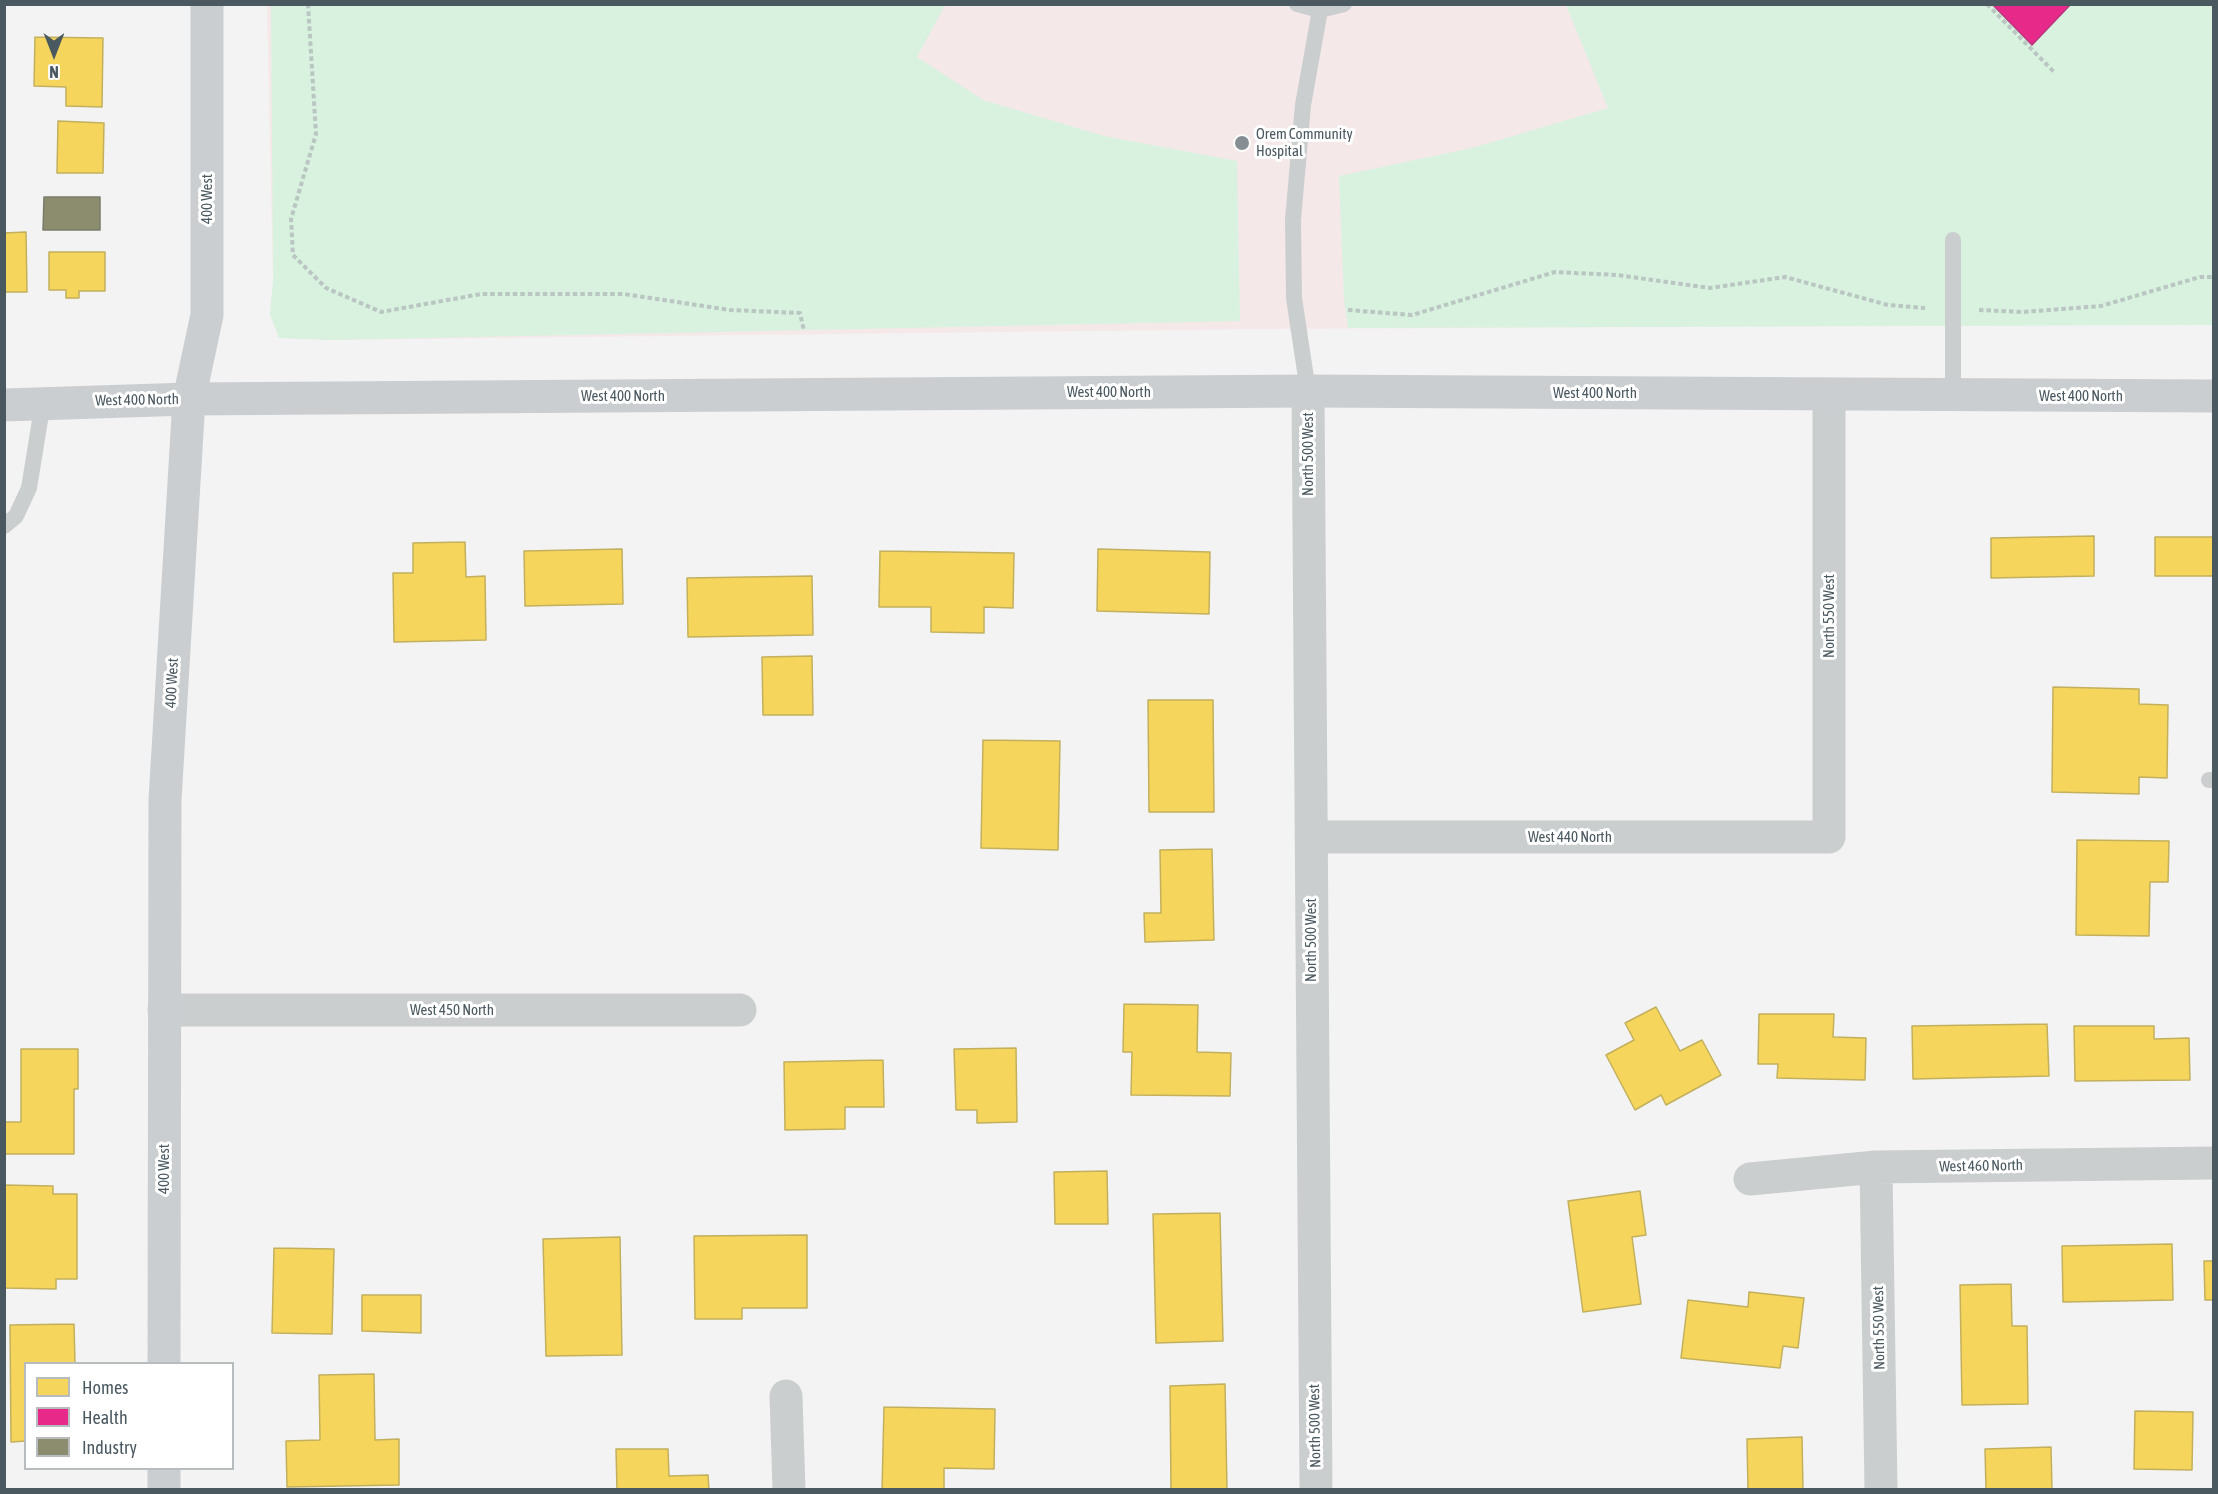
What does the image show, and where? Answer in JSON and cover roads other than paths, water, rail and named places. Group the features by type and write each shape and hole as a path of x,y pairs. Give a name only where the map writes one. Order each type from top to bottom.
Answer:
{"main road":[{"name":"400 West","path":"164,1362 165,800 189,399 207,315 207,4"},
{"name":"West 400 North","path":"4,405 189,399 1308,391 2214,396"},
{"path":"164,1470 164,1490"}],"street":[{"name":"North 500 West","path":"1308,391 1316,1490"},
{"name":"North 550 West","path":"1829,395 1829,837"},
{"name":"West 440 North","path":"1311,837 1829,837"},
{"name":"West 450 North","path":"164,1010 740,1010"},
{"name":"West 460 North","path":"1750,1179 1876,1167 2214,1163"},
{"name":"North 550 West","path":"1876,1167 1881,1490"},
{"path":"786,1396 789,1490"}],"lane":[{"path":"1297,4 1320,10 1344,4"},
{"path":"1308,391 1294,298 1293,220 1303,105 1320,10"},
{"path":"1953,240 1953,396"},
{"path":"4,526 16,516 29,488 43,402"}],"place":[{"name":"Orem Community Hospital","path":"1242,143"}]}
